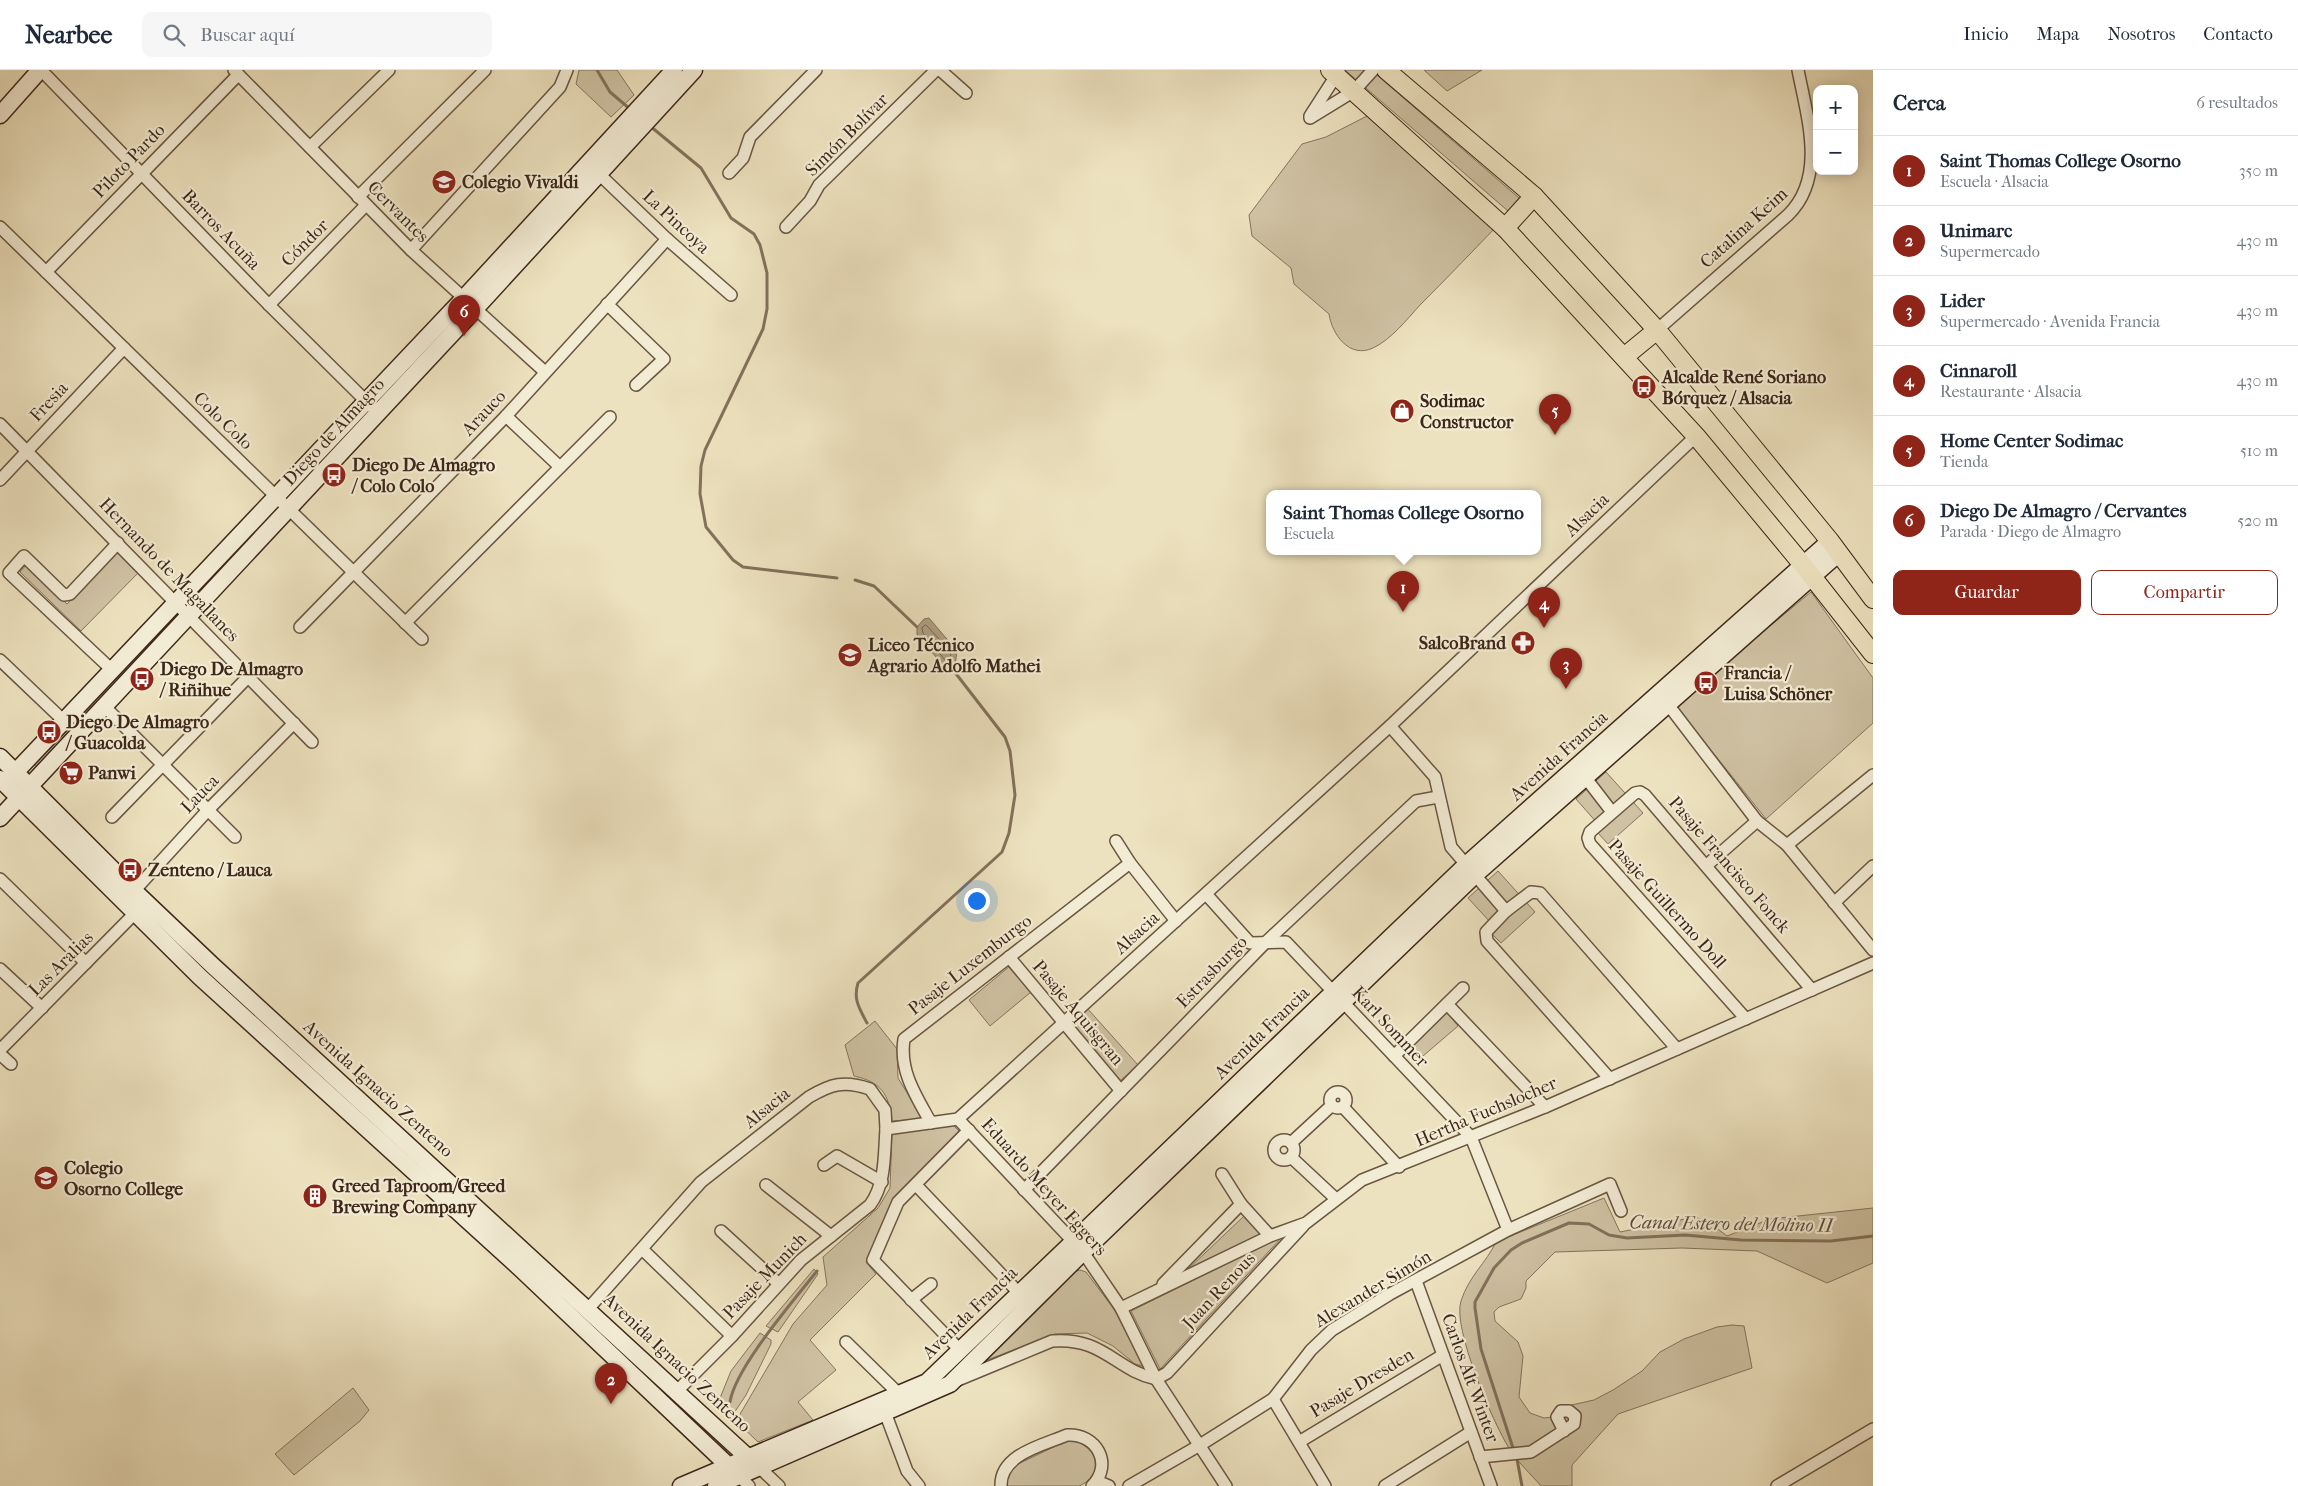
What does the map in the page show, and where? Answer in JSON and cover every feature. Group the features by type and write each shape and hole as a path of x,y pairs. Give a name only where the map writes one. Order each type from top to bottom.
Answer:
{"main road":[{"path":"0,115 40,70"},
{"name":"Diego de Almagro","path":"5,781 366,401 469,304 599,174 674,70"},
{"name":"Diego de Almagro","path":"0,818 378,413 469,304 640,117 694,70"},
{"path":"1386,70 1534,196 1657,330 1834,547 1873,599"},
{"path":"1335,72 1505,228 1696,436 1873,654"},
{"path":"1505,228 1534,196"},
{"path":"1624,357 1657,330"},
{"path":"246,529 259,541"},
{"name":"Avenida Francia","path":"716,1486 760,1468 882,1407 898,1393 927,1382 960,1350 998,1325 1472,869 1834,547"},
{"name":"Avenida Ignacio Zenteno","path":"0,757 5,781 25,793 138,902 212,965 539,1286 739,1476"},
{"name":"Avenida Ignacio Zenteno","path":"25,793 138,902 200,977 326,1079 554,1277 760,1468"},
{"path":"200,977 212,965"},
{"name":"Avenida Francia","path":"739,1476 748,1456 950,1384 998,1325 1019,1293 1078,1247"},
{"path":"539,1286 554,1277"},
{"name":"Avenida Francia","path":"681,1486 739,1476"}],"street":[{"name":"Barros Acuña","path":"40,70 378,413"},
{"path":"310,147 389,70"},
{"path":"358,197 485,70"},
{"path":"411,250 556,90 562,83 566,70"},
{"path":"729,173 743,158 750,137 816,70"},
{"path":"938,70 966,93"},
{"name":"Simón Bolívar","path":"786,227 810,201 818,186 938,70"},
{"path":"1335,72 1310,118 1354,91 1373,70"},
{"name":"Catalina Keim","path":"1657,330 1788,215 1804,197 1808,183 1812,151 1798,70"},
{"name":"Piloto Pardo","path":"46,272 142,174 236,72"},
{"name":"Cervantes","path":"236,72 411,250 545,372"},
{"name":"La Pincoya","path":"599,174 667,239 731,295"},
{"name":"Cóndor","path":"269,304 366,206"},
{"name":"Colo Colo","path":"0,227 422,640"},
{"name":"Arauco","path":"300,627 506,416 667,239"},
{"path":"607,304 664,359 636,385"},
{"name":"Fresia","path":"0,480 124,348"},
{"path":"506,416 560,467"},
{"path":"405,622 610,417"},
{"name":"Hernando de Magallanes","path":"0,424 312,742"},
{"name":"Alsacia","path":"958,1118 1390,726 1696,436"},
{"path":"112,670 9,573 24,556 64,595 70,594 118,543"},
{"path":"0,660 64,721"},
{"path":"112,817 248,677"},
{"path":"1663,699 1757,821 1787,845 1873,950"},
{"path":"105,707 235,838"},
{"name":"Lauca","path":"138,902 208,810 294,723"},
{"path":"1390,726 1432,773 1450,847 1472,869 1506,910"},
{"path":"1583,772 1612,812"},
{"path":"1787,845 1873,775"},
{"name":"Pasaje Francisco Fonck","path":"1612,812 1635,793 1643,793 1707,865 1812,990"},
{"name":"Estrasburgo","path":"1024,1190 1266,942 1416,801 1438,797"},
{"name":"Pasaje Guillermo Doll","path":"1612,812 1590,832 1588,838 1590,844 1746,1019"},
{"path":"1707,865 1757,821"},
{"path":"1116,841 1130,863 1176,920"},
{"name":"Pasaje Luxemburgo","path":"931,1123 908,1081 902,1052 904,1039 1130,863"},
{"path":"1834,903 1873,866"},
{"path":"0,880 86,962"},
{"path":"1610,1079 1486,941 1486,932 1506,910 1531,892 1540,893 1678,1049"},
{"name":"Karl Sommer","path":"1206,894 1250,942 1286,942 1471,1137 1508,1230"},
{"name":"Las Aralias","path":"0,1050 86,962 138,902"},
{"name":"Pasaje Aquisgran","path":"1009,957 1121,1091"},
{"name":"Hertha Fuchslocher","path":"1122,1308 1270,1236 1306,1223 1362,1180 1399,1167 1545,1107 1873,963"},
{"path":"0,968 42,1008"},
{"path":"1394,1056 1463,988"},
{"path":"1447,1004 1545,1107"},
{"path":"0,1054 11,1064"},
{"name":"Alsacia","path":"588,1309 701,1182 809,1097 828,1086 846,1083 870,1089 885,1110 886,1129"},
{"path":"1291,1143 1337,1106 1399,1167"},
{"path":"886,1129 958,1118"},
{"name":"Eduardo Meyer Eggers","path":"958,1118 1078,1247 1122,1308 1156,1379 1226,1486"},
{"name":"Pasaje Munich","path":"677,1391 732,1336 778,1283 801,1260 870,1205 877,1196 882,1182 886,1129"},
{"path":"960,1350 872,1260 898,1202 969,1130"},
{"path":"1282,1140 1291,1143 1294,1152 1291,1157 1281,1159 1275,1154 1274,1148 1282,1140"},
{"path":"824,1164 837,1156 882,1182"},
{"path":"1291,1157 1336,1199"},
{"path":"1222,1174 1241,1204 1270,1236"},
{"path":"766,1184 831,1236"},
{"name":"Alexander Simón","path":"1129,1486 1200,1445 1273,1399 1311,1350 1332,1330 1416,1281 1508,1230 1610,1184 1622,1211"},
{"path":"916,1185 1019,1293"},
{"path":"1158,1289 1241,1204"},
{"name":"Juan Renous","path":"1156,1379 1167,1373 1306,1223"},
{"path":"721,1231 778,1283"},
{"path":"642,1249 732,1336"},
{"name":"Carlos Alt Winter","path":"1416,1281 1490,1486"},
{"path":"911,1300 931,1284"},
{"path":"950,1384 1052,1341 1067,1340 1086,1343 1108,1353 1143,1376 1156,1379"},
{"path":"846,1342 898,1393"},
{"name":"Pasaje Dresden","path":"1299,1442 1443,1355"},
{"path":"1273,1399 1325,1486"},
{"path":"882,1407 907,1471 919,1486"},
{"path":"1480,1457 1531,1452 1565,1429"},
{"path":"1777,1486 1873,1429"},
{"path":"1385,1486 1471,1432"},
{"path":"1000,1486 1002,1471 1013,1459 1067,1435 1075,1434 1090,1439 1100,1451 1102,1466 1094,1483 1109,1486"},
{"name":"Avenida Ignacio Zenteno","path":"760,1468 779,1486"}],"shaded area":[{"path":"579,70 617,70 634,95 611,117 576,84"},
{"path":"1345,70 1371,70 1519,198 1508,211"},
{"path":"1424,70 1482,70 1447,91"},
{"path":"1367,116 1496,227 1393,334 1380,344 1364,351 1356,350 1343,343 1334,329 1329,314 1294,284 1291,268 1252,236 1249,215 1302,144 1326,137"},
{"path":"119,551 140,571 81,631 20,572 26,565 67,604"},
{"path":"1811,592 1873,678 1873,723 1766,819 1675,705"},
{"path":"174,611 182,618 37,767 32,763"},
{"path":"1606,772 1643,813 1608,844 1598,833 1598,824 1576,799"},
{"path":"1498,871 1535,912 1501,943 1490,932 1491,923 1468,898"},
{"path":"1010,966 1031,992 990,1026 969,1000"},
{"path":"1087,1008 1138,1065 1120,1081 1069,1024"},
{"path":"1446,1011 1458,1026 1416,1062 1405,1050"},
{"path":"875,1021 897,1049 898,1078 923,1119 892,1121 889,1103 882,1091 871,1082 854,1076 845,1045"},
{"path":"952,1124 959,1131 893,1200 866,1262 876,1274 810,1340 836,1370 798,1402 813,1420 758,1442 736,1421 793,1324 827,1285 823,1257 878,1208 890,1188 892,1133"},
{"path":"1604,1198 1620,1232 1695,1217 1710,1223 1727,1236 1770,1219 1873,1208 1873,1263 1827,1283 1757,1251 1682,1248 1555,1252 1526,1281 1526,1288 1521,1299 1499,1307 1494,1312 1495,1321 1518,1342 1523,1356 1519,1397 1530,1413 1544,1418 1552,1417 1567,1406 1594,1400 1642,1371 1660,1352 1684,1339 1717,1327 1744,1326 1752,1368 1618,1414 1572,1465 1572,1486 1541,1486 1512,1453 1493,1418 1476,1375 1462,1331 1461,1301 1468,1284 1496,1242"},
{"path":"1244,1216 1262,1236 1185,1272"},
{"path":"1283,1236 1160,1369 1131,1311"},
{"path":"814,1269 818,1274 778,1332 766,1326"},
{"path":"1080,1270 1086,1272 1114,1309 1143,1366 1135,1364 1113,1346 1087,1333 1055,1334 987,1360 985,1358 1074,1272"},
{"path":"760,1333 771,1340 771,1344 746,1395 734,1413 719,1406 718,1403 731,1371"},
{"path":"353,1388 369,1410 360,1421 294,1475 275,1454"},
{"path":"1066,1441 1082,1442 1094,1452 1097,1465 1095,1471 1086,1482 1079,1486 1007,1486 1006,1479 1012,1467"}],"water":[{"path":"929,618 957,651 955,665 943,665 917,635 917,627 924,619"}],"waterway":[{"path":"597,70 610,92 630,109"},
{"path":"650,126 701,168 731,218 754,234 760,245 767,273 767,309 763,329 705,450 701,466 700,494 706,527 733,560 743,567 837,578"},
{"path":"855,580 874,586 917,627"},
{"path":"867,1023 859,1008 856,994 858,983 1002,852 1009,833 1015,795 1010,751 1005,737 950,666"},
{"name":"Canal Estero del Molino II","path":"1513,1448 1481,1349 1475,1302 1494,1268 1511,1250 1522,1243 1569,1223 1589,1224 1609,1235 1627,1238 1685,1235 1741,1240 1831,1241 1873,1236"},
{"path":"730,1402 742,1371 781,1316 817,1271"},
{"name":"Canal Estero del Molino II","path":"1517,1459 1522,1486"}],"place":[{"name":"Colegio Vivaldi","path":"444,182"},
{"name":"Diego De Almagro / Cervantes","path":"464,336"},
{"name":"Alcalde René Soriano Bórquez / Alsacia","path":"1644,387"},
{"name":"Sodimac Constructor","path":"1402,411"},
{"name":"Home Center Sodimac","path":"1555,435"},
{"name":"Diego De Almagro / Colo Colo","path":"334,475"},
{"name":"Saint Thomas College Osorno","path":"1403,612"},
{"name":"Cinnaroll","path":"1544,628"},
{"name":"SalcoBrand","path":"1523,643"},
{"name":"Liceo Técnico Agrario Adolfo Mathei","path":"850,655"},
{"name":"Diego De Almagro / Riñihue","path":"142,679"},
{"name":"Francia / Luisa Schöner","path":"1706,683"},
{"name":"Lider","path":"1566,689"},
{"name":"Diego De Almagro / Guacolda","path":"49,732"},
{"name":"Panwi","path":"71,773"},
{"name":"Zenteno / Lauca","path":"130,870"},
{"name":"Colegio Osorno College","path":"46,1178"},
{"name":"Greed Taproom/Greed Brewing Company","path":"315,1196"},
{"name":"Unimarc","path":"611,1404"}]}
